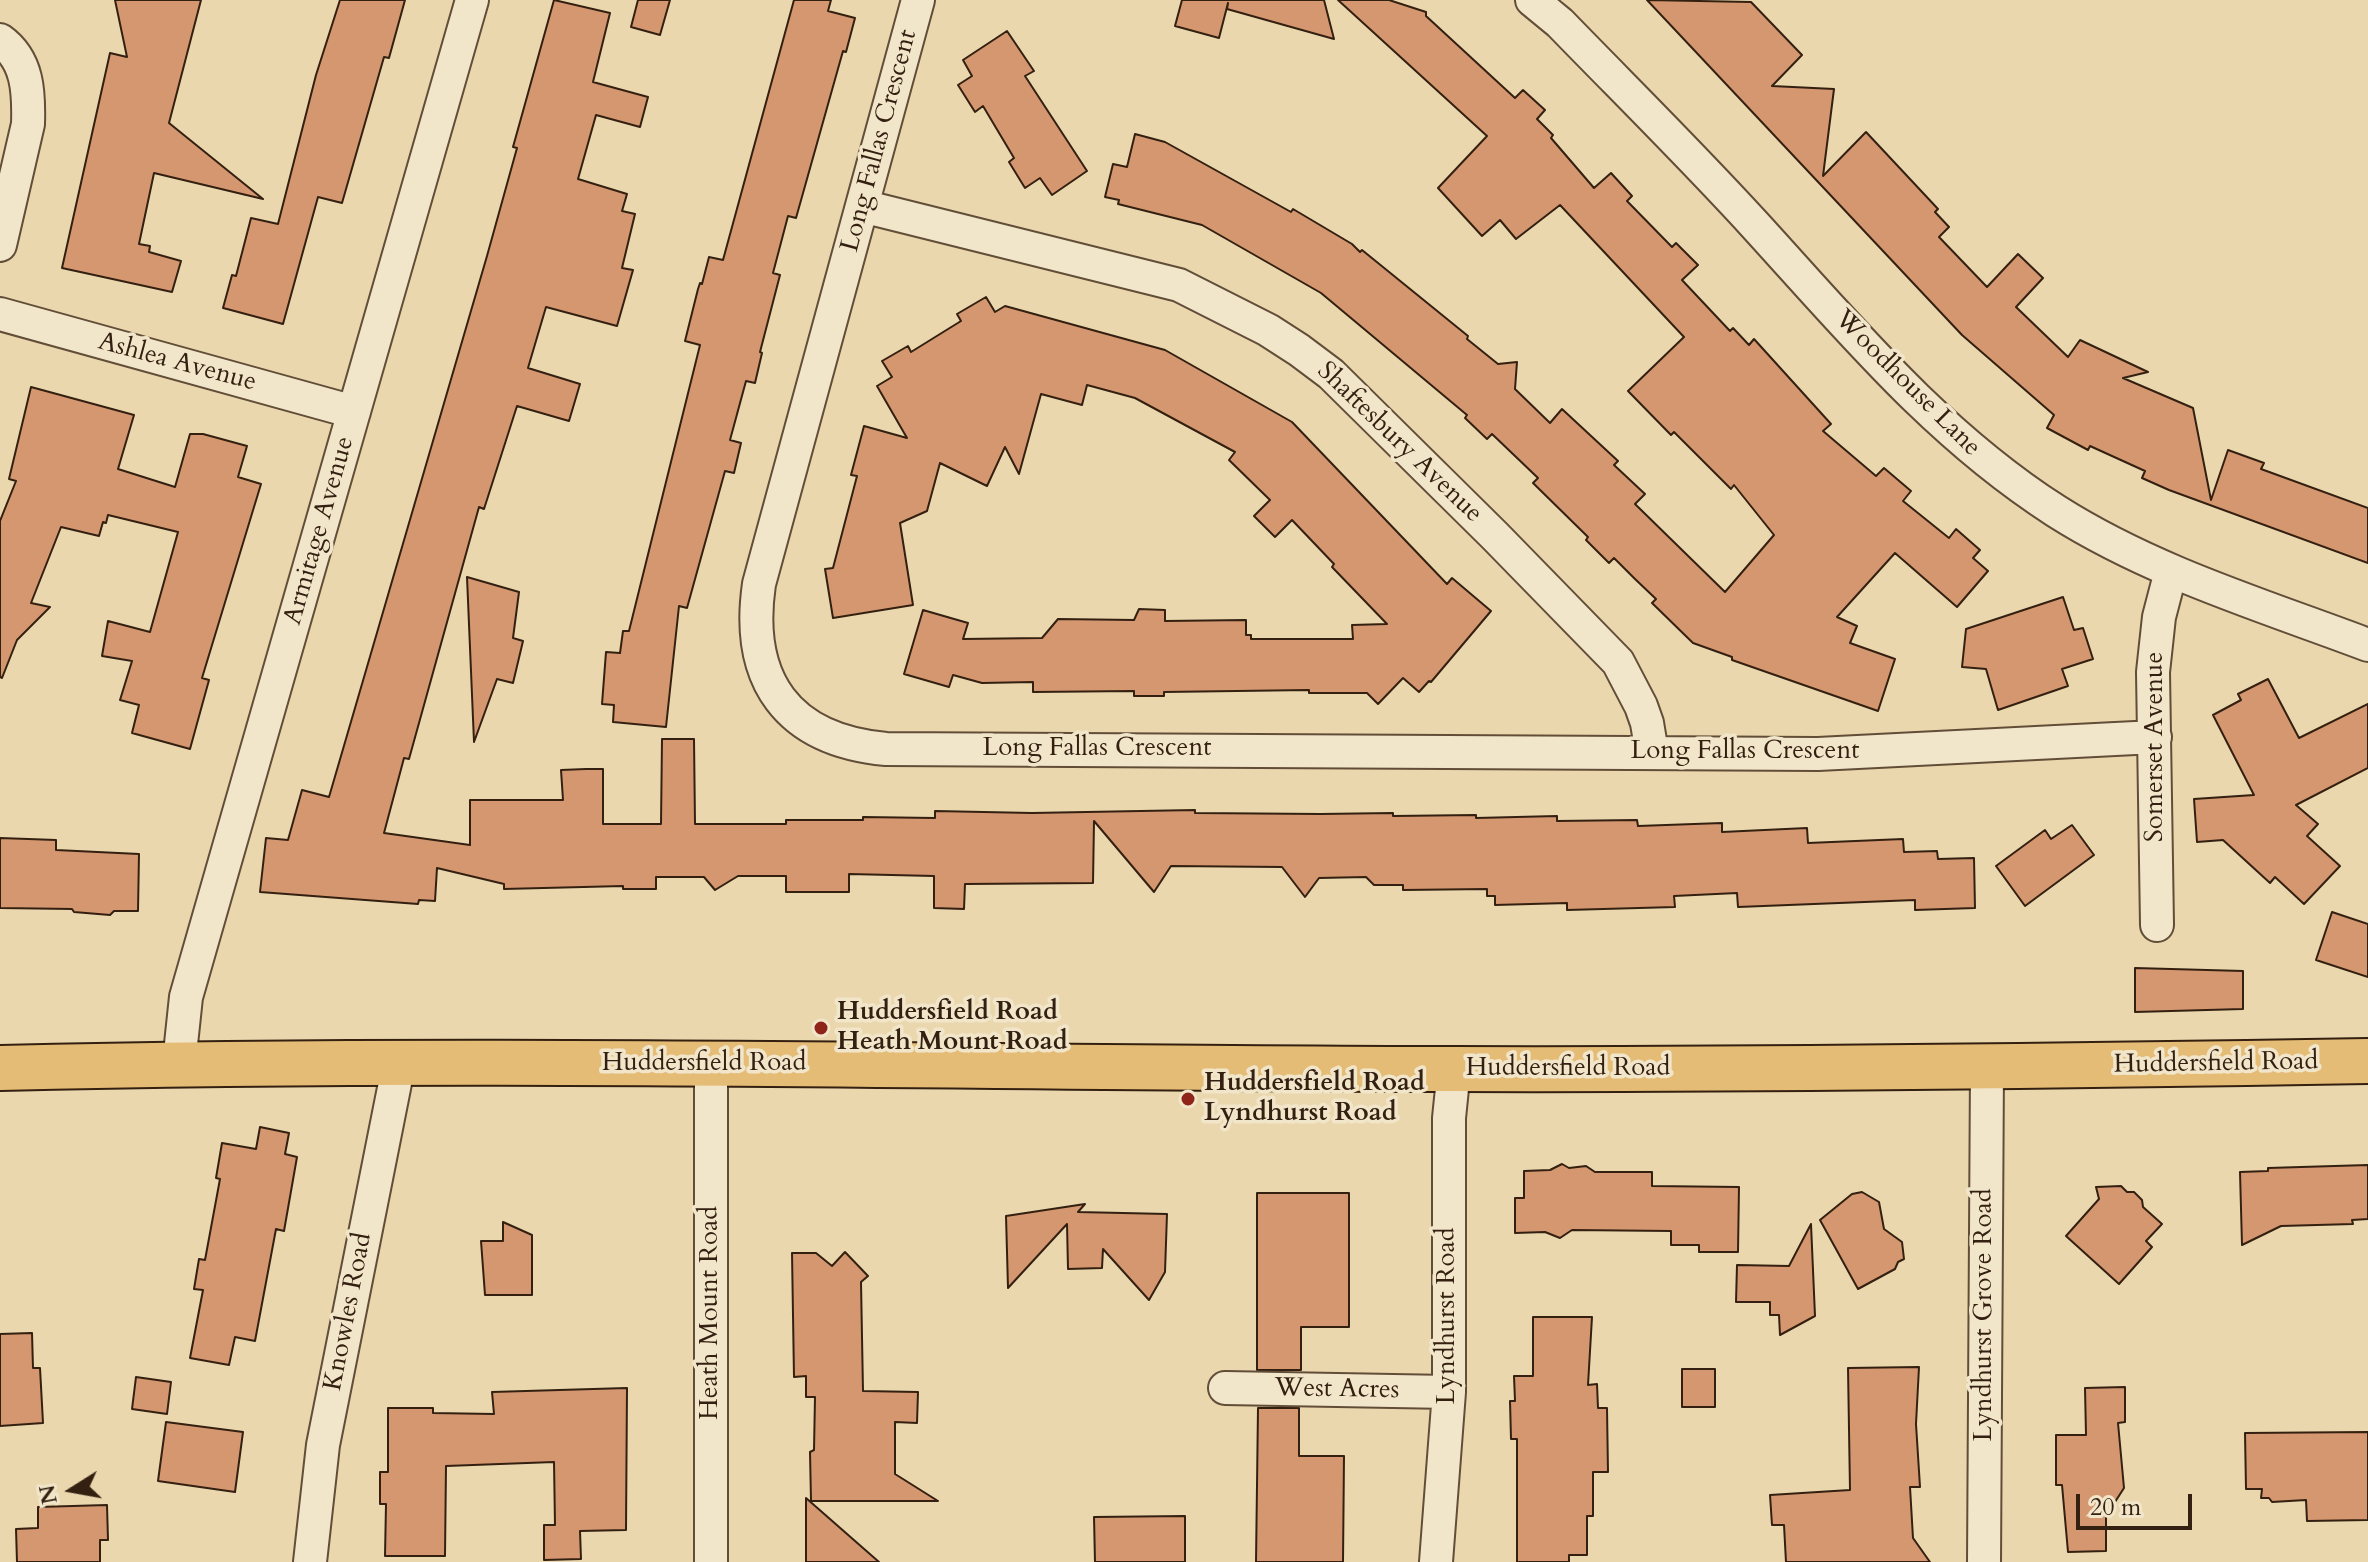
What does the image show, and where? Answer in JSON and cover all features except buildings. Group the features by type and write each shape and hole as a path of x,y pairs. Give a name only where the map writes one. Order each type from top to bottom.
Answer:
{"main road":[{"name":"Huddersfield Road","path":"0,1068 179,1063 1454,1069 1987,1068 2368,1061"}],"street":[{"name":"Armitage Avenue","path":"179,1063 186,997 472,0"},
{"name":"Long Fallas Crescent","path":"918,0 759,584 756,638 767,675 779,696 801,720 832,738 886,749 1818,754 2155,737"},
{"name":"Woodhouse Lane","path":"1532,0 1560,23 1720,188 1883,366 1945,428 2006,477 2106,540 2171,571 2368,645"},
{"path":"0,40 20,62 29,105 28,124 0,245"},
{"name":"Shaftesbury Avenue","path":"862,206 1179,285 1268,330 1299,350 1331,374 1375,417 1618,662 1641,706 1652,753"},
{"name":"Ashlea Avenue","path":"0,314 354,412"},
{"name":"Somerset Avenue","path":"2157,925 2155,651 2159,617 2171,571"},
{"name":"Knowles Road","path":"310,1562 323,1445 399,1063"},
{"name":"Heath Mount Road","path":"711,1064 711,1562"},
{"name":"Lyndhurst Grove Road","path":"1984,1562 1987,1068"},
{"name":"Lyndhurst Road","path":"1436,1562 1449,1392 1449,1118 1454,1069"},
{"name":"West Acres","path":"1225,1388 1449,1392"}],"place":[{"name":"Huddersfield Road Heath Mount Road","path":"821,1028"},
{"name":"Huddersfield Road Lyndhurst Road","path":"1188,1099"}]}
